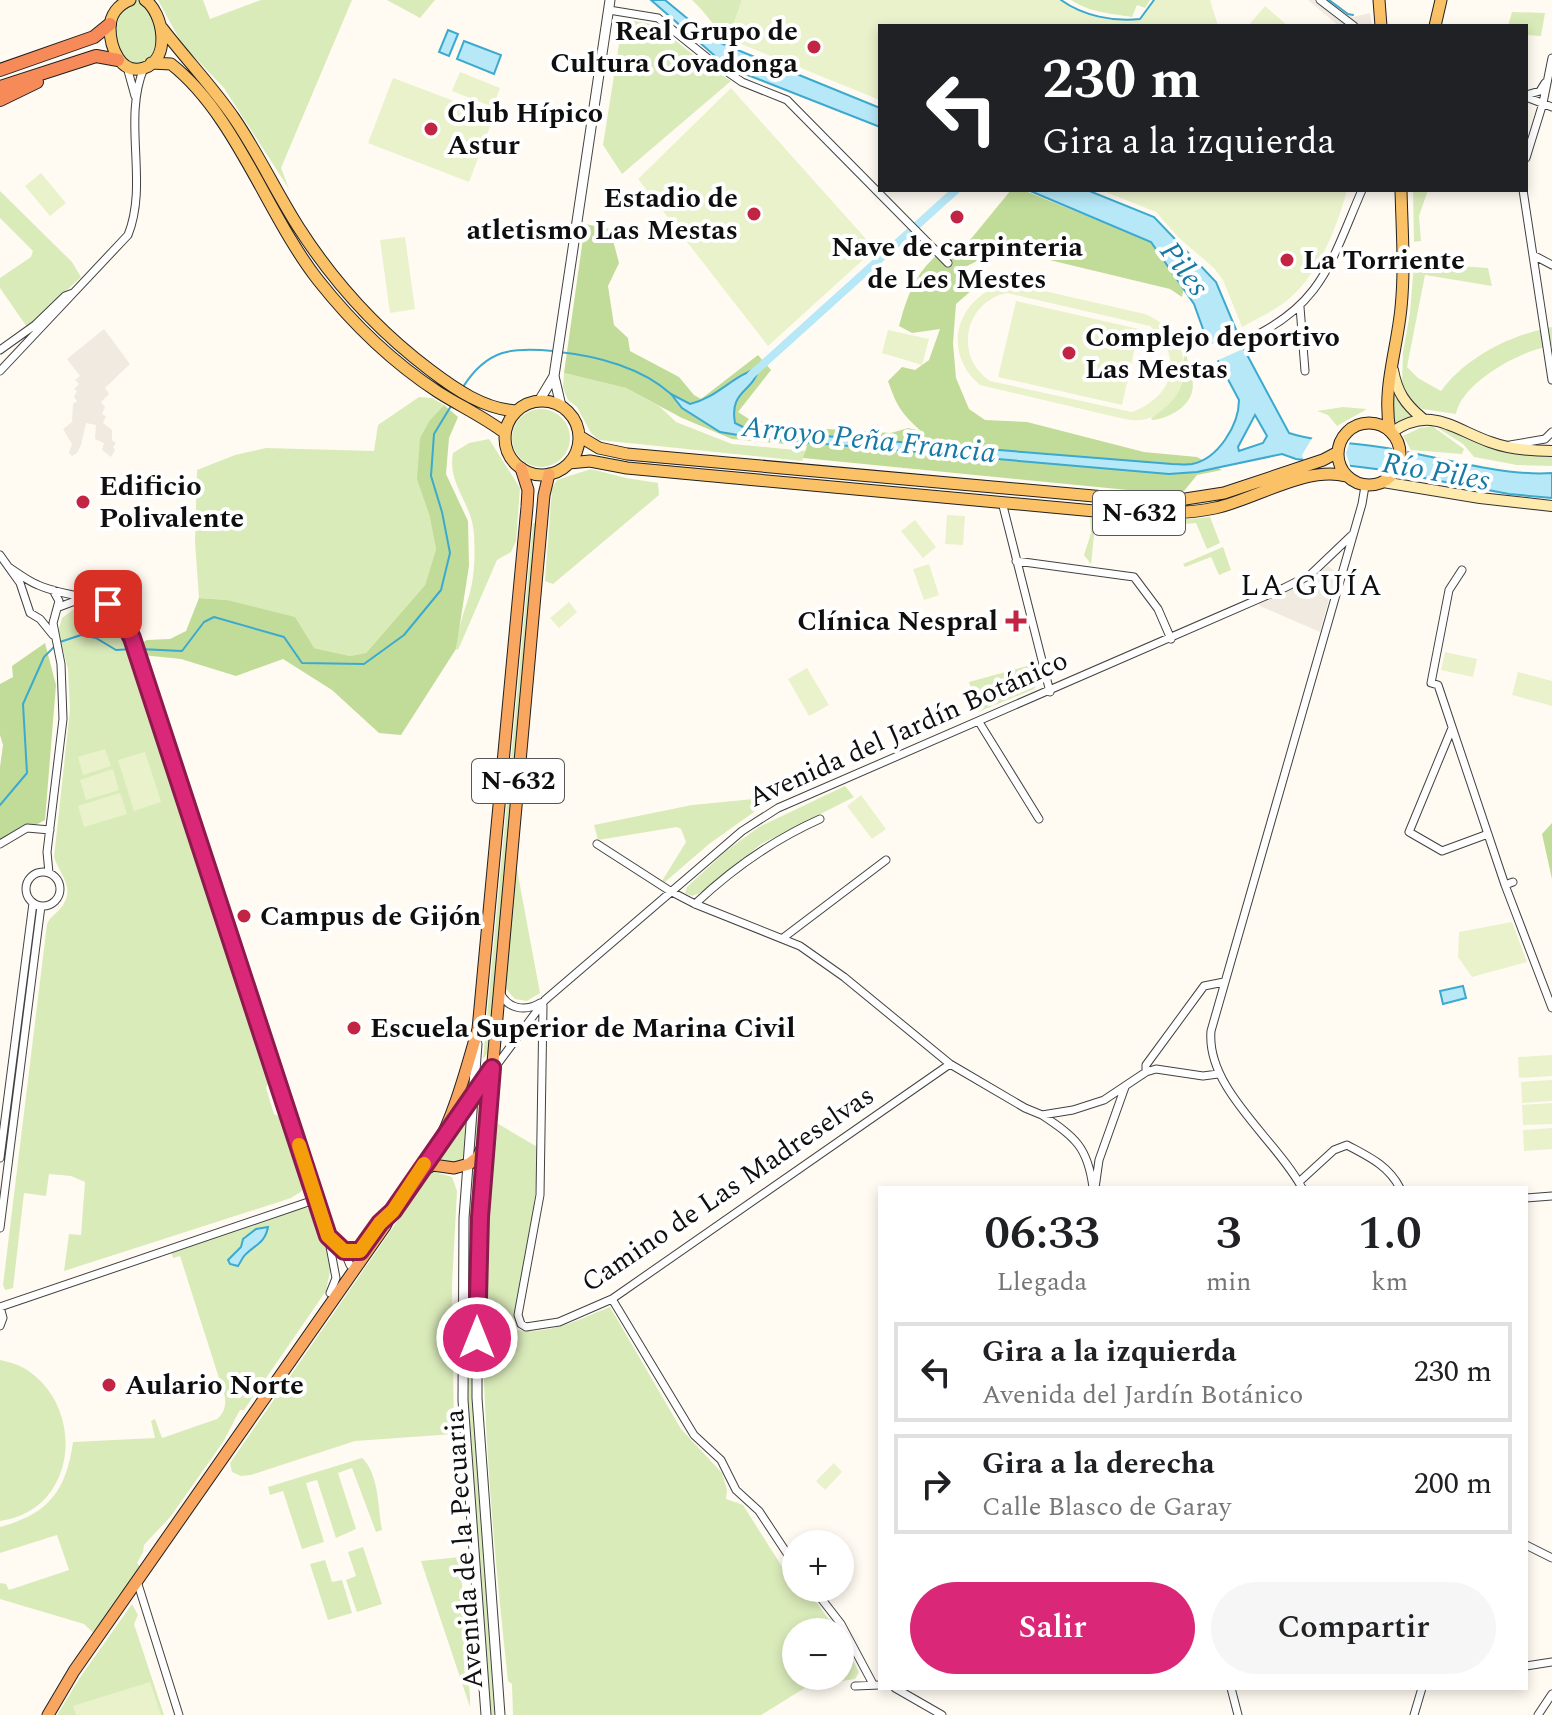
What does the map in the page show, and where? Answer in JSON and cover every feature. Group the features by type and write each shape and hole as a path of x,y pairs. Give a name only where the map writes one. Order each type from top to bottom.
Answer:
{"highway":[{"path":"0,70 94,37 110,24"},
{"path":"0,60 43,55"},
{"path":"0,87 96,56 123,64"},
{"path":"0,100 68,65"},
{"name":"N-632","path":"438,1145 478,1029 525,533 528,490 521,468"},
{"name":"N-632","path":"492,1068 544,495 549,474"},
{"name":"Avenida de la Pecuaria","path":"469,1164 478,1157 486,1140 492,1068"},
{"name":"Avenida del Jardín Botánico","path":"48,1715 74,1671 346,1283 380,1223 393,1211 438,1145"},
{"path":"418,1173 433,1165 454,1168 469,1164"},
{"name":"Avenida del Jardín Botánico","path":"258,1406 282,1363 330,1293 357,1260"}],"main road":[{"path":"1378,24 1379,0"},
{"path":"1435,24 1441,0"},
{"path":"125,1 110,24 110,43 123,64 171,64 201,95 225,127 295,246 350,318 391,357 477,408 505,433 516,411 529,403 539,401 561,406 572,416 579,436 575,454 569,463"},
{"path":"150,3 162,28 235,120 298,227 327,269 359,308 439,385"},
{"path":"148,66 160,48 162,28"},
{"path":"1366,423 1380,410 1392,367 1404,274 1401,192"},
{"path":"1392,367 1402,400 1422,418 1444,421 1502,445 1552,451"},
{"path":"1387,393 1400,459 1387,479"},
{"path":"477,408 516,411"},
{"path":"1393,435 1422,418"},
{"path":"1343,471 1338,452 1345,434 1354,426 1377,424 1393,435"},
{"name":"N-632","path":"505,433 508,453 521,468"},
{"name":"N-632","path":"579,436 599,448 627,454 1116,498 1179,500 1224,493 1338,452"},
{"name":"N-632","path":"549,474 569,463 602,462 627,468 1116,513 1182,513 1229,505 1310,476 1332,472 1343,471 1365,486"},
{"path":"521,468 530,473 549,474"},
{"path":"1365,486 1387,479 1480,498 1552,506"}],"street":[{"path":"1320,0 1351,24"},
{"path":"561,406 554,375 610,5 658,18 742,82 787,100 878,192"},
{"path":"1528,152 1543,103 1552,58"},
{"path":"123,64 137,102"},
{"path":"0,371 128,235 133,223 137,102 148,66"},
{"path":"1528,95 1540,91 1550,70"},
{"path":"1528,97 1552,107"},
{"path":"878,192 948,263"},
{"path":"1242,342 1280,324 1300,307 1324,276 1361,192"},
{"path":"1523,192 1552,380"},
{"path":"1533,255 1552,265"},
{"path":"1,350 35,325 65,296 76,291"},
{"path":"1300,307 1305,371"},
{"path":"1,350 14,344 25,344"},
{"path":"539,401 554,375"},
{"path":"1502,445 1535,442 1545,439 1552,432"},
{"path":"1365,486 1214,1015 1210,1042 1218,1074 1300,1185 1334,1150 1347,1145 1382,1165 1399,1186"},
{"path":"1002,502 1050,692"},
{"name":"Avenida del Jardín Botánico","path":"438,1145 545,1000 742,831 778,808 1262,599 1310,575 1353,534"},
{"path":"0,555 27,599 30,613 40,619 54,637"},
{"path":"1016,561 1134,577 1158,609 1171,639"},
{"path":"10,568 41,587 108,604 120,615 132,638 317,1199 335,1263 336,1278 330,1293"},
{"path":"1462,570 1449,590 1431,683 1437,684 1552,1008"},
{"path":"27,599 31,592 41,587"},
{"path":"47,852 37,872 26,884 26,894 37,905 52,904 59,896 59,885 49,873 47,852 64,695 54,637 58,598 53,590"},
{"path":"40,619 51,617 57,610 86,598"},
{"path":"979,722 1039,819"},
{"path":"1452,728 1409,832 1442,851 1488,834"},
{"path":"695,904 759,851 820,819"},
{"path":"0,844 27,828 50,830"},
{"path":"597,844 695,904 800,946 844,977 950,1064 1042,1115 1075,1139 1087,1158 1094,1186"},
{"path":"783,938 886,860"},
{"path":"37,872 49,873"},
{"path":"0,1158 37,905"},
{"path":"0,1228 37,905"},
{"path":"1146,1072 1146,1065 1204,986 1224,982"},
{"path":"499,989 510,1005 522,1008 533,1007 545,1000"},
{"name":"Camino de Las Madreselvas","path":"545,1000 541,1013 544,1047 540,1195 518,1315 521,1324 530,1327 559,1322 612,1299 950,1064"},
{"name":"Avenida de la Pecuaria","path":"478,1029 462,1280 463,1400 486,1715"},
{"path":"1042,1115 1073,1110 1104,1100 1146,1072 1156,1069 1203,1076 1218,1074"},
{"path":"1094,1186 1099,1160 1125,1087"},
{"name":"Avenida de la Pecuaria","path":"486,1140 477,1278 477,1398 500,1715"},
{"path":"1087,1158 1099,1160"},
{"path":"454,1168 461,1175 466,1189"},
{"path":"1528,1198 1552,1196"},
{"path":"0,1326 3,1318 0,1307 317,1199"},
{"path":"328,1236 357,1260"},
{"path":"344,1251 357,1260"},
{"path":"335,1263 357,1260"},
{"path":"612,1299 694,1435 721,1460 736,1490 759,1511 782,1546"},
{"path":"1528,1546 1552,1558"},
{"path":"137,1581 179,1715"},
{"path":"824,1602 841,1624 876,1684 855,1686"},
{"path":"1528,1666 1552,1662"},
{"path":"898,1690 942,1715"},
{"path":"907,1695 914,1690"},
{"path":"1232,1690 1238,1715"},
{"path":"1414,1715 1421,1690"},
{"path":"1538,1715 1552,1694"}],"green space":[{"path":"130,0 144,0 162,28 151,63 127,67 110,43 116,9"},
{"path":"158,0 203,0 210,19 261,0 352,0 281,168 289,189 224,88 182,44"},
{"path":"387,0 435,0 420,18"},
{"path":"692,0 742,0 733,26 736,33 728,36 723,33"},
{"name":"Real Grupo de Cultura Covadonga","path":"742,0 1061,0 1089,14 1130,20 1140,19 1154,0 1210,0 1217,24 878,24 878,99 741,44 733,26"},
{"path":"1071,0 1150,0 1145,8 1137,5 1132,17 1093,10"},
{"path":"1265,6 1286,24 1250,24"},
{"path":"1512,12 1545,13 1541,36 1528,35 1528,24 1509,24"},
{"path":"623,19 656,25 731,81 622,174 603,145"},
{"name":"Club Hípico Astur","path":"460,72 500,88 493,107 452,91"},
{"name":"Club Hípico Astur","path":"393,78 494,116 469,182 368,143"},
{"name":"Estadio de atletismo Las Mestas","path":"731,88 875,249 768,346 638,179"},
{"path":"41,173 66,203 50,216 25,186"},
{"path":"0,191 72,262 81,277 27,327 0,288 0,278 31,257 33,251 0,218"},
{"path":"1009,192 1028,192 1151,242 1184,287 1182,297 1170,289 1012,251 995,252 961,269 980,283 956,304 953,343 956,378 969,409 985,420 1027,422 1144,452 1197,457 1222,470 1197,475 1184,491 1148,492 803,458 807,446 732,439 682,418 626,388 564,373 585,224 610,229 619,263 608,286 614,325 628,338 630,351 679,377 694,395 701,399 758,355 771,370 738,412 749,419 796,427 891,433 908,428 921,431 901,409 888,381 902,367 915,370 929,360 940,329 912,333 899,326 914,283 926,266 944,249 961,251"},
{"path":"1106,192 1346,192 1333,233 1311,275 1286,302 1242,327 1223,280 1156,212"},
{"path":"1413,192 1427,192 1419,216 1421,241 1414,242"},
{"path":"405,237 415,309 390,313 380,240"},
{"path":"1414,263 1488,268 1492,286 1425,275 1407,367 1418,378 1441,391 1477,357 1521,335 1552,327 1552,346 1525,354 1495,370 1469,391 1460,402 1456,414 1422,409 1412,402 1402,384"},
{"path":"1003,285 1018,285 1145,314 1159,322 1179,344 1185,371 1182,385 1160,412 1149,418 1134,420 980,385 961,358 959,328 974,302","holes":["1007,293 1150,326 1168,351 1170,375 1157,396 1132,412 990,381 978,371 968,345 973,318 981,307"]},
{"name":"Complejo deportivo Las Mestas","path":"1016,301 1139,329 1122,405 998,377"},
{"path":"888,330 929,339 922,365 882,353"},
{"path":"1184,354 1192,378 1190,398 1176,412 1152,420 1166,406 1180,383"},
{"path":"564,373 626,388 659,406 676,422 732,444 806,451 802,461 599,440 591,433 577,407 568,400 563,388"},
{"path":"1394,393 1413,415 1398,423 1393,422"},
{"path":"419,397 432,398 444,405 430,420 429,514 436,549 425,585 366,653 350,656 314,648 227,600 199,598 195,542 197,470 235,455 266,448 374,451 378,425"},
{"path":"444,405 458,417 449,438 446,474 468,521 469,566 456,649 401,735 379,733 332,690 283,659 236,676 181,659 142,655 140,644 147,640 170,639 186,631 199,598 227,600 295,617 314,648 350,656 366,653 425,585 436,549 429,514 417,479 420,438 430,420"},
{"path":"1343,407 1367,409 1337,426 1328,415 1317,411"},
{"path":"541,409 552,411 561,418 568,427 568,449 561,458 552,465 541,467 530,465 521,458 514,449 512,438 514,427 521,418 530,411"},
{"path":"1432,426 1464,449 1462,454 1411,450 1403,436"},
{"path":"1438,428 1552,457 1552,466 1517,465 1474,457 1463,444"},
{"path":"489,439 520,488 516,541 511,552 497,560 458,650 458,635 472,581 474,542 469,512 453,475 453,453 469,443"},
{"path":"591,469 658,483 659,495 553,584 545,581 552,488 557,480"},
{"path":"947,515 965,516 963,545 945,544"},
{"path":"1210,517 1220,543 1207,549 1196,523 1131,529 1095,526 1091,564 1084,555 1091,533 1090,518 1167,521"},
{"path":"915,520 936,547 923,558 901,531"},
{"path":"533,523 536,523 488,1052 483,1059"},
{"path":"1223,547 1231,570 1219,575 1211,557 1185,567 1183,564"},
{"path":"929,564 939,595 924,600 913,569"},
{"path":"569,602 577,612 559,628 550,618"},
{"path":"77,607 90,607 109,615 116,622 136,662 270,1078 266,1088 274,1114 280,1117 302,1191 291,1198 64,1271 69,1234 81,1235 85,1182 71,1176 49,1174 46,1196 24,1193 13,1288 5,1290 3,1285 47,924 63,905 67,892 54,857 70,710 68,669 58,632 62,618"},
{"path":"45,643 56,685 45,820 0,844 3,745 0,735 0,684 13,677 12,666"},
{"path":"1445,652 1477,659 1473,677 1441,670"},
{"path":"1031,665 1034,689 978,712 969,682"},
{"path":"807,668 829,705 809,716 788,679"},
{"path":"1518,672 1552,681 1552,706 1512,695"},
{"path":"105,749 111,766 83,775 78,757"},
{"path":"145,752 161,802 134,811 118,760"},
{"path":"113,769 119,790 86,800 80,780"},
{"path":"845,786 854,797 761,844 702,892 692,896 685,893 687,887 726,851 759,827"},
{"path":"120,793 127,814 84,827 78,806"},
{"path":"861,795 886,829 872,839 847,806"},
{"path":"765,798 766,803 709,844 665,882 662,881 686,842 681,829 677,827 598,840 594,825 692,805"},
{"path":"1552,823 1552,879 1542,834"},
{"path":"516,864 540,993 527,1001 515,999 505,988"},
{"path":"1512,922 1527,962 1472,977 1458,957 1459,932"},
{"path":"1552,1055 1552,1076 1519,1078 1518,1057"},
{"path":"492,1068 486,1140 477,1398 500,1715 486,1715 471,1511 462,1280 473,1094"},
{"path":"1552,1080 1552,1101 1522,1103 1521,1082"},
{"path":"1552,1103 1552,1124 1523,1125 1522,1105"},
{"path":"468,1118 465,1163 442,1160 442,1155"},
{"path":"495,1122 539,1148 533,1220 513,1321 517,1330 553,1328 610,1307 681,1429 722,1473 726,1499 743,1505 782,1567 782,1602 816,1602 828,1618 782,1618 782,1690 802,1690 761,1715 513,1715 512,1684 508,1681 499,1598 486,1434 483,1351 488,1350 488,1341 484,1341 486,1232"},
{"path":"1552,1128 1552,1149 1524,1151 1523,1130"},
{"path":"432,1171 452,1177 457,1191 452,1285 454,1434 355,1441 251,1475 241,1476 232,1472 230,1463"},
{"path":"299,1205 316,1214 326,1227 335,1263 326,1291 244,1410 240,1410 223,1442 171,1516 144,1545 137,1563 144,1571 98,1637 84,1624 0,1599 0,1583 6,1584 9,1590 69,1570 57,1535 0,1553 0,1527 31,1515 52,1498 65,1475 73,1442 155,1438 151,1421 155,1419 162,1438 217,1419 223,1412 225,1397 180,1256 173,1258 170,1248"},
{"path":"0,1360 24,1368 44,1385 58,1407 65,1430 65,1455 58,1478 46,1498 26,1513 0,1521"},
{"path":"362,1458 375,1482 382,1530 376,1532 352,1468 338,1473 356,1529 336,1538 317,1480 306,1483 324,1542 302,1549 283,1491 270,1495 268,1487"},
{"path":"834,1463 842,1472 825,1490 816,1481"},
{"path":"363,1547 382,1604 357,1612 346,1580 356,1576 348,1552"},
{"path":"460,1557 470,1697 470,1707 421,1561"},
{"path":"325,1560 332,1582 342,1580 352,1613 328,1620 310,1564"},
{"path":"132,1604 138,1615 134,1624 164,1715 57,1715 81,1676"},
{"path":"854,1662 859,1672 854,1679"},
{"path":"150,1682 161,1715 76,1715 73,1706"}],"shaded area":[{"path":"1308,0 1326,0 1353,17 1370,13 1372,24 1337,24"},
{"path":"104,329 130,364 105,388 109,394 101,402 105,407 102,414 106,416 103,423 112,430 115,450 111,457 102,450 104,443 95,439 96,425 86,423 81,445 72,456 69,453 72,444 63,429 72,422 73,404 77,401 74,397 77,391 74,389 79,384 75,380 80,376 67,359"},
{"path":"1328,566 1336,573 1320,632 1260,606 1259,602 1311,578"}],"water":[{"path":"651,0 665,0 711,38 723,44 878,107 878,126 740,72 715,56"},
{"name":"Club Hípico Astur","path":"448,30 458,34 449,56 439,52"},
{"name":"Club Hípico Astur","path":"464,41 501,55 494,74 457,59"},
{"path":"1033,192 1092,192 1154,217 1216,282 1245,351 1289,433 1492,469 1552,473 1552,498 1509,494 1376,469 1296,459 1282,454 1197,472 1169,474 756,438 720,432 682,408 671,394 690,404 709,397 759,368 735,404 735,423 749,430 1192,464 1210,455 1225,440 1235,420 1239,400 1207,340 1194,304 1151,242","holes":["1255,415 1267,436 1263,443 1239,451 1238,447"]},
{"path":"1463,986 1466,998 1443,1004 1440,991"},
{"path":"268,1227 262,1240 238,1266 230,1264 228,1260 241,1247 243,1239 256,1229"}],"pier":[{"path":"1238,331 1245,348 1214,362 1206,347"},
{"path":"1314,435 1351,439 1346,453 1351,469 1305,464 1302,455"},
{"path":"1392,445 1407,448 1408,462 1400,477 1383,474 1393,460"}],"waterway":[{"path":"1061,0 1089,14 1130,20 1140,19 1154,0"},
{"path":"1329,0 1353,15"},
{"path":"751,375 954,192"},
{"name":"Arroyo Peña Francia","path":"463,387 481,365 502,353 553,351"},
{"name":"Arroyo Peña Francia","path":"559,352 633,370 671,394"},
{"name":"Arroyo Peña Francia","path":"139,649 182,651 204,622 214,617 284,637 302,663 364,664 404,635 441,590 450,553 431,476 434,434 451,406"},
{"name":"Arroyo Peña Francia","path":"60,642 81,635 96,638 116,650 133,649"},
{"name":"Arroyo Peña Francia","path":"0,805 27,773 23,704 44,657 55,646"}],"slow traffic":[{"path":"299,1145 328,1236 344,1251 360,1251 393,1211 424,1164"}],"place":[{"name":"Real Grupo de Cultura Covadonga","path":"814,47"},
{"name":"Club Hípico Astur","path":"431,129"},
{"name":"Estadio de atletismo Las Mestas","path":"754,214"},
{"name":"Nave de carpinteria de Les Mestes","path":"957,217"},
{"name":"La Torriente","path":"1287,260"},
{"name":"Complejo deportivo Las Mestas","path":"1069,353"},
{"name":"Edificio Polivalente","path":"83,502"},
{"name":"Clínica Nespral","path":"1016,621"},
{"name":"Campus de Gijón","path":"244,916"},
{"name":"Escuela Superior de Marina Civil","path":"354,1028"},
{"name":"Aulario Norte","path":"109,1385"}],"district":[{"name":"LA GUÍA","path":"1312,586"}],"route":[{"path":"108,604 120,615 132,638 328,1236 344,1251 360,1251 393,1211 492,1068 480,1217 477,1338"}],"water label":[{"name":"Piles","path":"1184,269"},
{"name":"Río Piles","path":"1436,472"}]}
